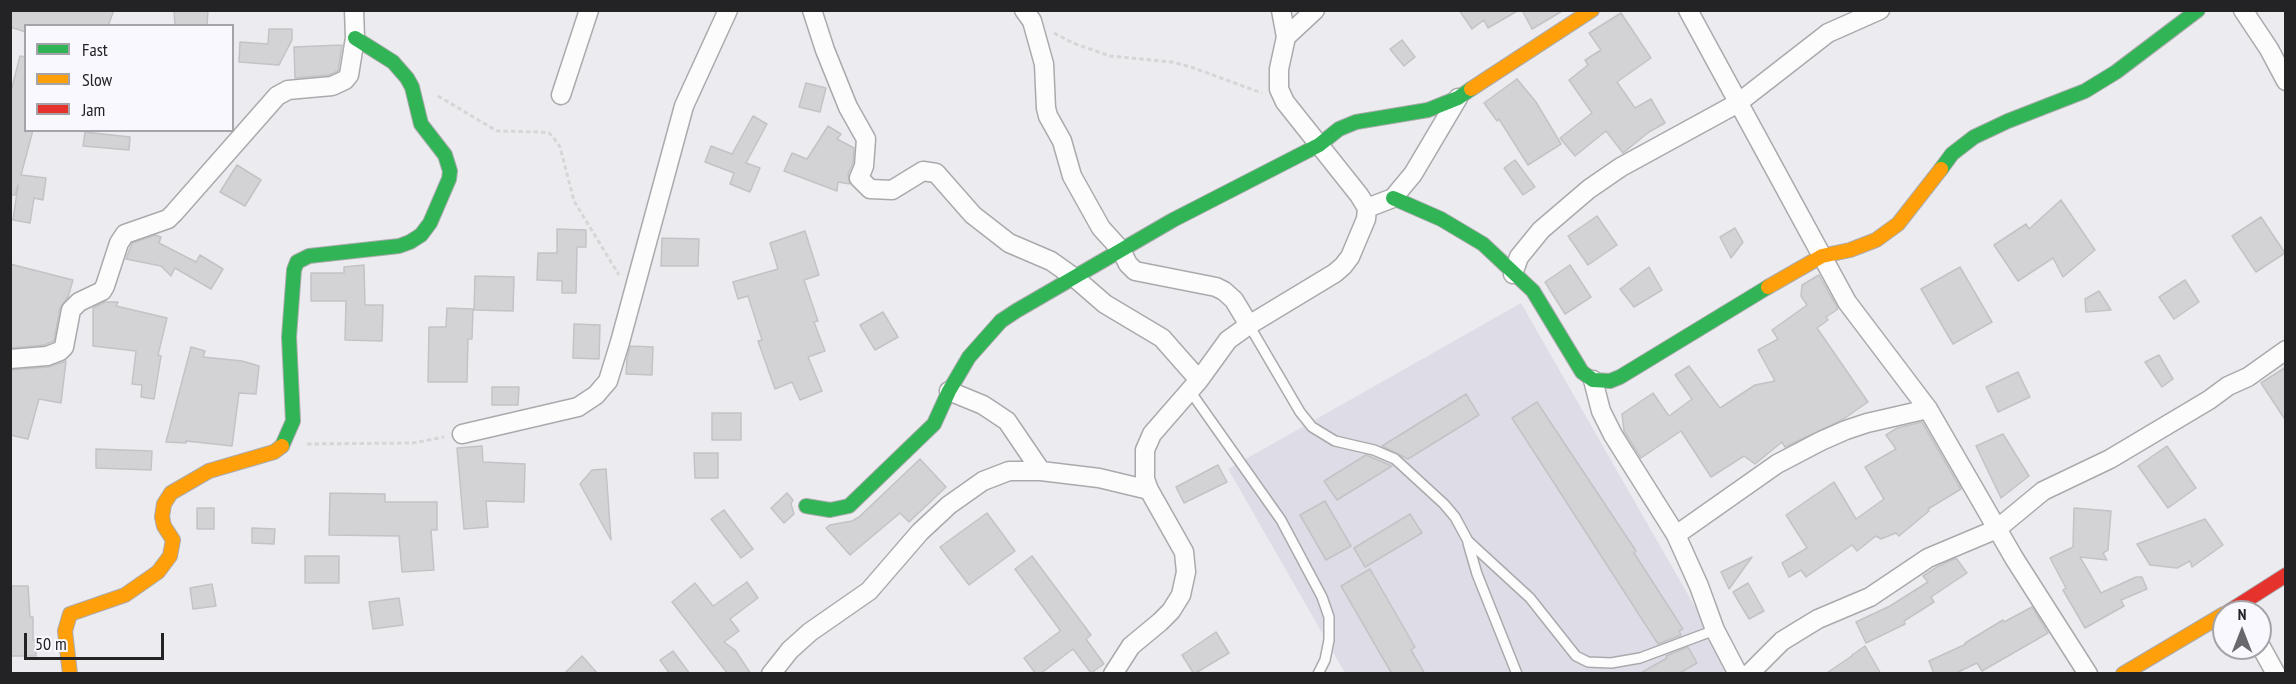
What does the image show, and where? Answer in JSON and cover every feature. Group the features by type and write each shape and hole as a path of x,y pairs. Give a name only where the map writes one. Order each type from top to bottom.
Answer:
{"street":[{"path":"10,359 47,356 60,351 64,347 71,310 79,302 102,291 119,243 125,234 168,219 281,93 288,90 332,86 345,80 349,75 355,38 354,10"},
{"path":"561,95 589,10"},
{"path":"462,434 578,406 596,395 608,381 684,106 728,10"},
{"path":"812,10 848,107 866,140 864,166 859,178 870,189 886,190 900,186 923,171 936,173 973,215 1009,243 1045,258 1075,278 1105,304 1162,338 1194,386"},
{"path":"1113,674 1131,646 1171,610 1181,595 1186,572 1184,552 1145,479 1145,450 1152,434 1194,386 1228,340 1343,266 1350,257 1366,219 1367,208 1359,195 1285,102 1279,89 1278,78 1286,37 1281,10"},
{"path":"1286,37 1315,10"},
{"path":"806,506 830,510 849,506 934,424 969,357 1000,321 1173,220 1319,145 1339,129 1356,122 1428,110 1458,98 1592,10"},
{"path":"1688,10 1848,302 1928,409 2042,605 2088,674"},
{"path":"1513,274 1519,257 1541,230 1589,189 1621,168 1738,103 1828,33 1881,10"},
{"path":"1393,198 1464,231 1483,244 1533,291 1582,372 1593,380 1610,381 1822,256 1850,250 1876,240 1898,224 1952,154 1974,137 2085,91 2116,72 2198,10"},
{"path":"2243,10 2286,81"},
{"path":"1028,16 1044,64 1048,116 1062,141 1072,176 1104,232 1121,250 1128,264 1135,271 1216,287 1234,300 1249,325"},
{"path":"70,674 65,632 70,614 131,592 158,572 170,556 173,540 164,526 162,517 164,504 171,493 209,471 274,452 284,444 293,421 289,337 294,270 297,262 309,256 399,246 421,235 430,223 450,171 445,155 421,124 412,87 407,78 393,62 355,38"},
{"path":"1367,208 1393,198 1413,174 1458,98"},
{"path":"1749,674 1782,641 1810,623 1870,597 1928,558 1997,530 2043,491 2110,459 2209,400 2228,386 2248,377 2286,350"},
{"path":"1593,380 1601,411 1613,435 1676,535 1699,586 1715,630 1738,674"},
{"path":"950,391 983,405 1007,421 1041,471"},
{"path":"1676,535 1777,465 1821,441 1867,423 1928,409"},
{"path":"771,674 790,650 810,632 869,591 920,532 949,505 983,481 1010,471 1041,471 1099,478 1149,490"},
{"path":"2249,600 2286,575"},
{"path":"2123,674 2212,623"},
{"path":"2268,660 2276,674"}],"lane":[{"path":"1249,325 1311,427 1335,441 1374,450 1395,459 1455,517 1468,541 1477,574 1517,674"},
{"path":"1194,386 1281,520 1322,597 1329,617 1329,640 1325,660 1318,674"},
{"path":"1468,541 1530,598 1576,656 1588,662 1611,663 1640,658 1715,630"}],"path":[{"path":"1028,16 1073,43 1110,56 1172,62 1285,102"},
{"path":"436,95 497,130 541,132 549,133 553,137 560,147 574,201 633,297"},
{"path":"284,444 413,443 462,434"}],"shaded area":[{"path":"1521,303 1730,668 1720,674 1345,673 1228,469"}],"building":[{"path":"10,10 114,10 109,24 24,24 24,31 10,27"},
{"path":"174,10 208,10 207,24 175,24"},
{"path":"1459,10 1519,10 1488,28 1484,20 1472,29"},
{"path":"1522,10 1564,10 1532,29"},
{"path":"1621,13 1651,58 1617,82 1635,108 1651,99 1665,123 1649,132 1623,153 1606,131 1575,156 1560,138 1592,113 1569,80 1588,65 1585,60 1601,50 1589,33"},
{"path":"269,29 292,29 292,40 279,65 239,62 240,42 268,44"},
{"path":"1402,40 1415,57 1404,66 1390,49"},
{"path":"342,45 338,71 329,75 295,78 294,47"},
{"path":"20,56 24,57 24,132 32,132 21,175 46,178 43,200 34,198 30,223 13,220 18,185 15,195 10,195 10,95"},
{"path":"1517,79 1536,102 1561,144 1528,165 1499,119 1497,121 1484,103"},
{"path":"806,83 826,88 820,112 799,107"},
{"path":"753,116 767,124 746,163 760,168 750,192 730,184 734,173 705,162 711,146 732,154"},
{"path":"828,126 841,134 837,139 854,148 853,163 848,174 850,184 838,182 837,191 784,171 792,153 807,159"},
{"path":"85,132 130,137 129,150 83,146"},
{"path":"1515,160 1535,187 1523,195 1504,168"},
{"path":"237,165 261,180 245,206 220,192"},
{"path":"2061,200 2095,250 2063,277 2053,258 2018,281 1994,245 2026,224 2029,229"},
{"path":"1597,216 1617,245 1588,265 1568,236"},
{"path":"2261,217 2285,253 2256,272 2232,236"},
{"path":"1735,228 1743,242 1731,258 1720,237"},
{"path":"557,229 586,230 586,247 577,247 576,293 562,293 562,281 537,280 538,253 557,253"},
{"path":"805,231 819,275 804,280 818,321 814,322 825,351 808,357 822,391 800,400 792,382 775,389 758,341 762,340 748,296 738,299 733,282 778,269 770,243"},
{"path":"155,235 161,237 159,243 196,262 200,255 223,269 211,289 175,268 171,276 161,266 126,259 132,243"},
{"path":"662,238 699,239 698,266 661,266"},
{"path":"10,264 73,280 68,297 60,308 54,341 44,345 10,348"},
{"path":"364,265 365,305 383,305 382,341 345,340 346,301 311,301 311,273 344,273 344,267"},
{"path":"1570,265 1591,297 1565,314 1545,282"},
{"path":"1649,267 1662,290 1634,307 1620,289"},
{"path":"1960,267 1992,322 1953,344 1921,289"},
{"path":"1819,275 1838,309 1826,317 1828,320 1817,328 1868,402 1842,420 1785,447 1782,442 1755,464 1744,456 1711,477 1681,431 1641,458 1624,431 1622,414 1653,393 1669,416 1692,399 1675,375 1689,366 1720,408 1755,385 1775,381 1758,350 1778,339 1772,330 1807,305 1801,296 1802,285"},
{"path":"475,276 514,277 513,311 474,310"},
{"path":"2185,280 2199,302 2174,319 2159,297"},
{"path":"2099,291 2111,310 2086,312 2085,299"},
{"path":"105,302 118,302 116,306 167,318 158,355 161,356 154,399 141,397 142,385 132,384 136,351 93,346 93,308"},
{"path":"447,308 473,309 472,339 468,339 467,382 428,382 429,327 446,327"},
{"path":"883,312 898,337 875,350 860,325"},
{"path":"574,324 600,325 599,359 573,358"},
{"path":"630,346 653,347 652,375 626,374"},
{"path":"191,347 205,351 203,357 242,361 259,366 256,394 239,393 232,446 186,441 186,443 166,442"},
{"path":"2159,355 2173,379 2162,387 2145,362"},
{"path":"66,361 61,403 39,399 28,439 10,435 10,370 48,367"},
{"path":"2286,367 2286,421 2261,383"},
{"path":"2018,372 2030,397 1998,412 1986,387"},
{"path":"492,387 519,387 518,405 492,405"},
{"path":"1466,394 1479,415 1408,459 1382,446"},
{"path":"1537,402 1636,551 1634,553 1683,629 1679,631 1681,635 1658,644 1512,418"},
{"path":"712,413 741,413 741,440 712,440"},
{"path":"1922,422 1961,489 1928,509 1929,511 1899,536 1896,533 1881,539 1876,536 1857,551 1852,545 1806,577 1801,570 1789,577 1782,563 1807,548 1786,515 1834,482 1856,519 1884,499 1865,467 1896,449 1886,435 1897,428"},
{"path":"2003,434 2029,476 2001,498 1976,446"},
{"path":"482,446 483,462 525,464 524,502 486,501 488,527 464,529 457,448"},
{"path":"2167,446 2196,488 2168,508 2138,466"},
{"path":"96,449 152,451 151,470 96,468"},
{"path":"694,453 718,453 718,478 695,478"},
{"path":"1366,455 1392,466 1337,500 1324,481"},
{"path":"920,459 946,487 909,522 900,513 850,555 826,528 859,517"},
{"path":"1218,465 1227,482 1184,503 1176,487"},
{"path":"606,469 611,540 580,484 592,470"},
{"path":"330,493 385,494 385,502 437,502 437,530 431,530 434,570 402,572 399,536 329,535"},
{"path":"787,493 793,500 791,504 794,514 784,523 771,508"},
{"path":"1325,501 1351,546 1326,560 1300,515"},
{"path":"197,508 214,508 214,529 197,529"},
{"path":"2074,508 2111,511 2108,550 2103,553 2107,560 2080,557 2101,593 2136,577 2142,577 2147,589 2121,600 2124,606 2085,628 2063,590 2066,588 2050,558 2073,547"},
{"path":"724,510 753,549 741,558 711,519"},
{"path":"987,513 1015,551 969,585 940,547"},
{"path":"1410,514 1422,533 1365,567 1354,548"},
{"path":"2205,519 2223,545 2192,567 2190,561 2177,568 2150,565 2137,544"},
{"path":"252,528 275,529 274,544 252,543"},
{"path":"305,556 339,556 339,583 305,583"},
{"path":"1032,556 1091,635 1086,639 1104,664 1091,673 1073,649 1040,674 1036,674 1024,658 1060,630 1015,569"},
{"path":"1752,557 1729,589 1721,572"},
{"path":"1956,558 1967,573 1931,597 1934,602 1904,621 1905,624 1866,643 1856,622 1890,606 1928,582 1923,576"},
{"path":"1370,569 1415,647 1411,650 1425,674 1392,674 1341,586"},
{"path":"747,582 758,598 730,619 739,631 724,642 735,650 751,674 728,674 672,602 695,583 713,606"},
{"path":"1748,583 1764,611 1749,619 1733,592"},
{"path":"212,584 216,606 193,609 190,588"},
{"path":"10,586 28,586 30,617 33,617 33,640 36,640 36,656 10,656"},
{"path":"399,598 403,625 373,629 369,602"},
{"path":"2032,607 2048,633 1982,671 1977,663 1954,674 1934,674 1929,661 1966,644 2003,620 2004,622"},
{"path":"1216,632 1229,653 1194,674 1182,655"},
{"path":"1865,646 1881,674 1825,674 1852,656"},
{"path":"1688,647 1697,663 1678,674 1639,674 1667,658 1666,656"},
{"path":"673,651 690,674 670,674 660,660"},
{"path":"582,656 598,674 564,674"}],"traffic: fast":[{"path":"1941,169 1952,154 1974,137 2085,91 2116,72 2198,10"},
{"path":"282,446 293,421 289,337 294,270 297,262 309,256 399,246 410,242 421,235 430,223 449,179 450,171 445,155 421,124 412,87 407,78 393,62 355,38"},
{"path":"806,506 830,510 849,506 934,424 949,391 969,357 1001,321 1016,311 1173,220 1319,145 1339,129 1356,122 1428,110 1458,98 1471,89"},
{"path":"1393,198 1441,219 1483,244 1533,291 1582,372 1593,380 1610,381 1620,377 1768,287"}],"traffic: slow":[{"path":"1471,89 1592,10"},
{"path":"1768,287 1822,256 1850,250 1876,240 1898,224 1941,169"},
{"path":"70,674 65,631 70,614 125,595 158,572 170,556 173,540 164,526 162,517 164,504 171,493 209,471 274,452 282,446"},
{"path":"2123,674 2212,621"}],"traffic: jam":[{"path":"2247,600 2286,575"}]}
